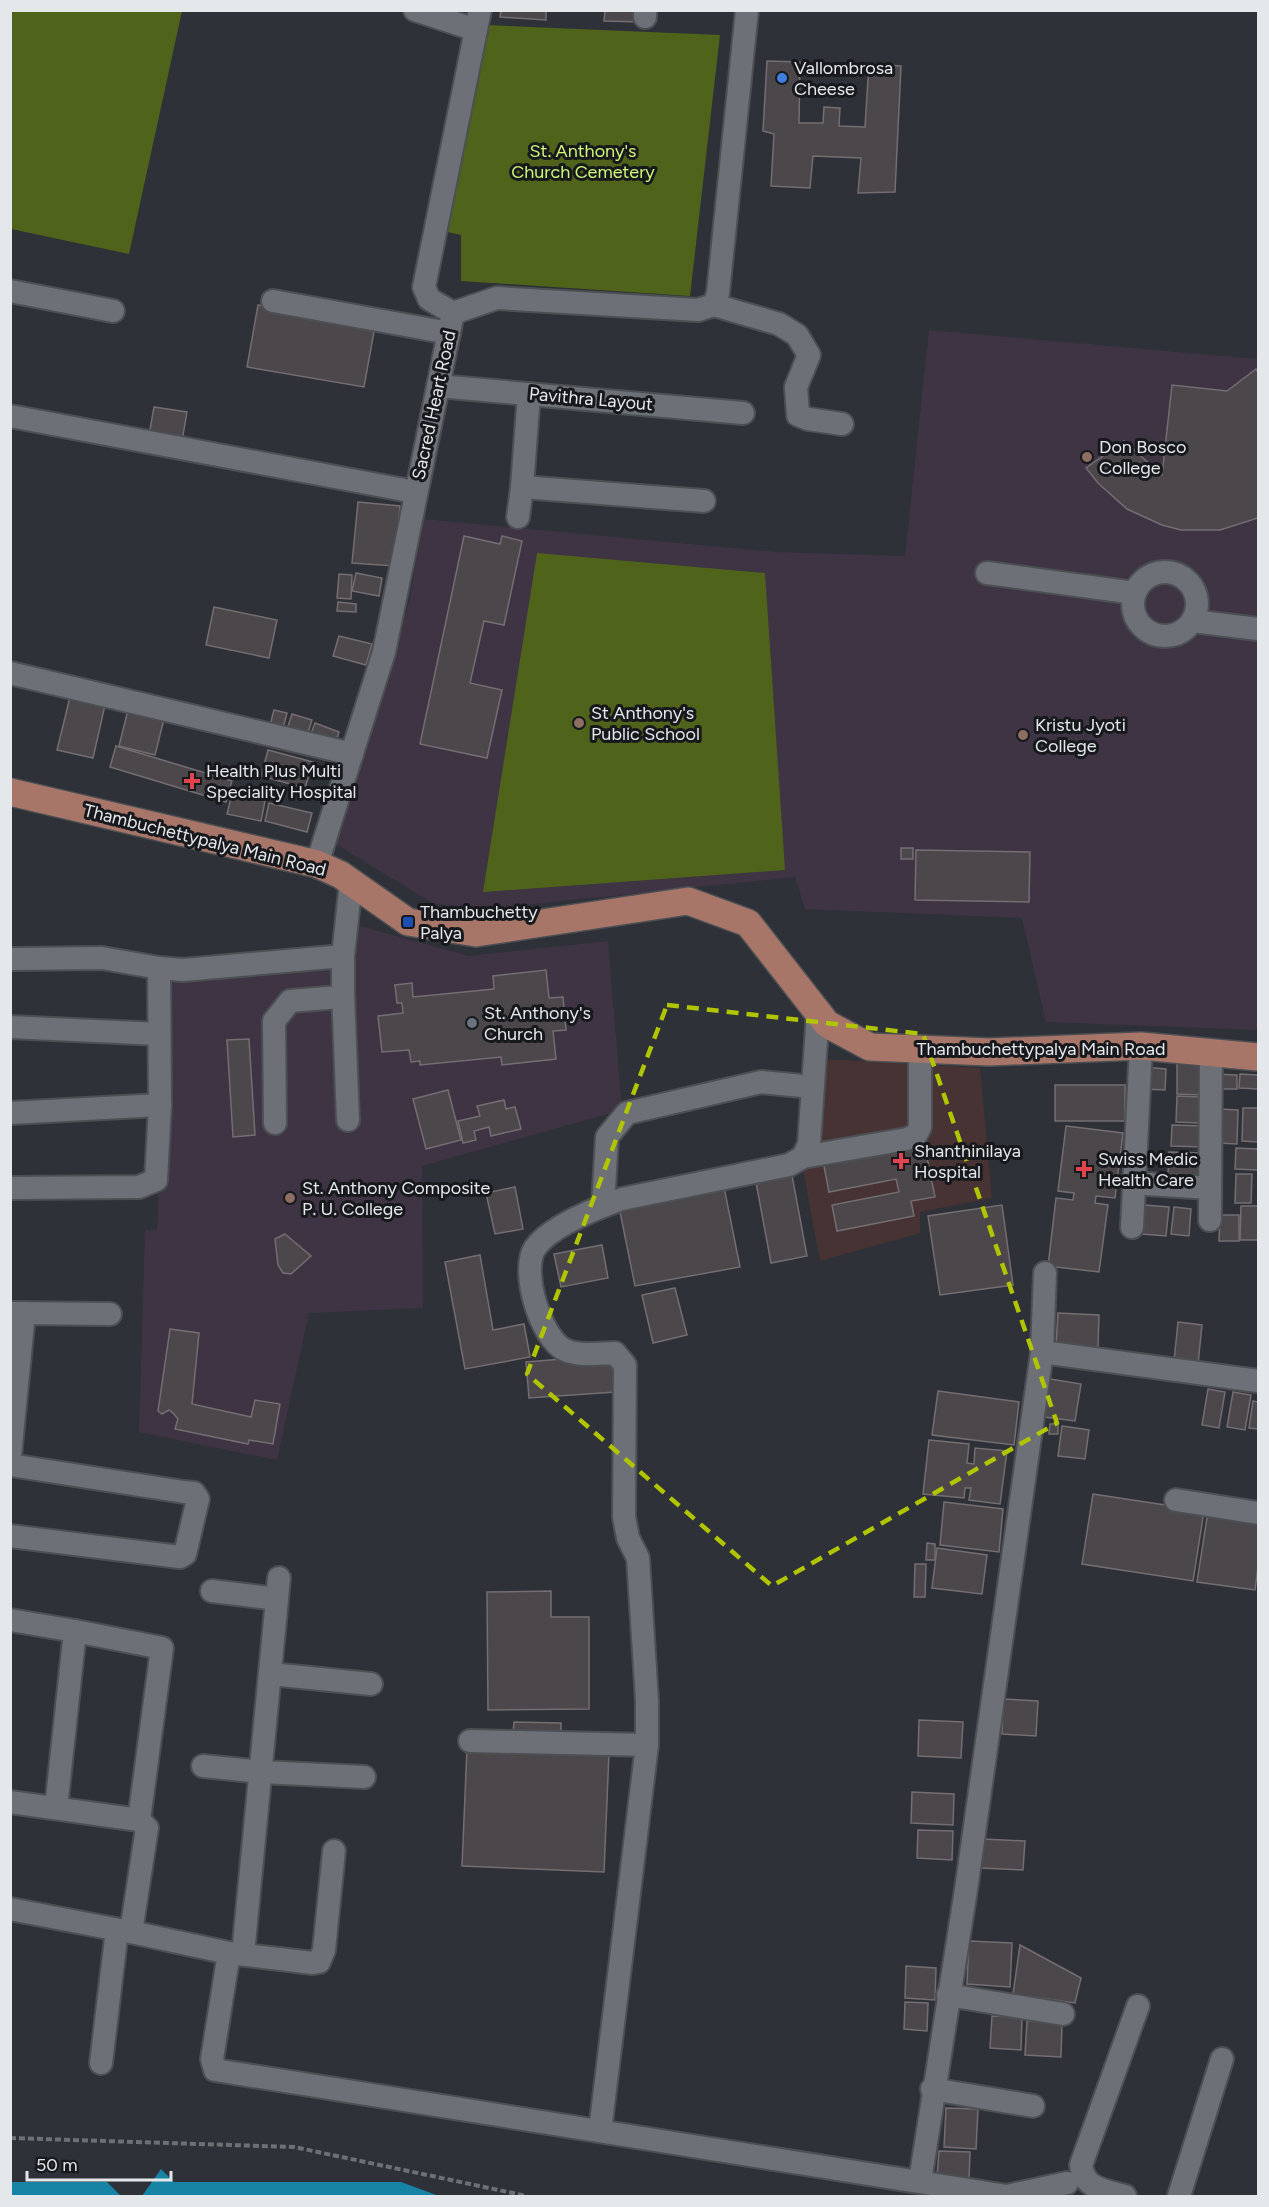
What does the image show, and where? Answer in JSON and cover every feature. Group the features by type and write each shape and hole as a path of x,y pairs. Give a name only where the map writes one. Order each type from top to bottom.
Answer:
{"main road":[{"name":"Thambuchettypalya Main Road","path":"10,792 317,864 351,882 408,922 476,933 688,901 748,923 827,1024 870,1047 988,1052 1141,1046 1258,1057"}],"street":[{"path":"415,10 478,20 424,287 429,298 451,323"},
{"path":"747,10 718,293 714,304 756,315 797,335 809,355 796,387 798,415 808,419 842,424"},
{"path":"10,291 113,311"},
{"name":"Sacred Heart Road","path":"317,864 384,652 451,323 497,298 698,310 714,304"},
{"path":"273,301 451,323"},
{"name":"Pavithra Layout","path":"438,386 743,412"},
{"path":"518,517 529,394"},
{"path":"10,416 415,492"},
{"path":"522,487 704,501"},
{"path":"987,573 1135,593"},
{"path":"1158,573 1179,575 1194,590 1197,600 1192,621 1176,634 1156,634 1139,623 1133,603 1135,593 1148,577 1158,573"},
{"path":"1192,621 1258,629"},
{"path":"10,673 352,754"},
{"path":"348,1120 343,956 351,882"},
{"path":"10,959 102,958 159,968 183,969 343,956"},
{"path":"10,1188 149,1185 156,1180 160,1106 159,968"},
{"path":"274,1123 274,1021 290,1001 340,996 343,993"},
{"path":"804,1157 809,1144 818,1012"},
{"path":"10,1027 159,1034"},
{"path":"1131,1227 1141,1046"},
{"path":"600,2131 647,1745 647,1701 638,1558 628,1538 624,1517 625,1365 615,1353 567,1351 555,1344 546,1333 528,1276 534,1250 544,1238 603,1206 622,1199 789,1165 804,1157 907,1139 916,1135 920,1127 920,1050"},
{"path":"1210,1220 1211,1052"},
{"path":"603,1206 607,1137 627,1113 761,1082 813,1087"},
{"path":"10,1113 160,1106"},
{"path":"1147,1184 1210,1188"},
{"path":"920,2181 932,2089 966,1890 1042,1352 1045,1273"},
{"path":"10,1456 17,1313 110,1314"},
{"path":"1042,1352 1258,1381"},
{"path":"10,1465 184,1491 194,1493 198,1499 185,1554 180,1557 10,1536"},
{"path":"1176,1500 1258,1513"},
{"path":"212,1591 278,1588 262,1772 236,1954 212,2059 215,2070 1007,2196 1067,2183"},
{"path":"10,1620 162,1648 139,1820"},
{"path":"56,1808 75,1631"},
{"path":"270,1674 371,1684"},
{"path":"470,1741 647,1745"},
{"path":"203,1766 364,1778"},
{"path":"10,1802 139,1820 147,1828 124,1931 101,2063"},
{"path":"10,1909 236,1954 319,1962 324,1950 334,1851"},
{"path":"948,1995 1063,2013"},
{"path":"1125,2196 1088,2184 1083,2176 1081,2165 1138,2006"},
{"path":"1179,2196 1222,2059"},
{"path":"932,2089 1033,2106"}],"path":[{"path":"10,2138 294,2147 527,2196"}],"highlighted area":[{"path":"667,1005 923,1034 1057,1423 772,1586 527,1374"}],"shaded area":[{"path":"929,330 1258,359 1258,1030 1046,1022 1022,918 805,909 795,877 486,909 434,904 332,842 409,603 423,519 776,552 905,556"},
{"name":"St. Anthony Composite P. U. College","path":"356,925 469,956 608,941 622,1110 422,1166 423,1308 309,1313 277,1460 139,1432 145,1230 157,1230 169,978 356,964"},
{"name":"Shanthinilaya Hospital","path":"806,1058 980,1068 992,1198 920,1212 920,1233 820,1261 802,1164 826,1157"}],"green space":[{"path":"10,11 182,11 129,254 11,229"},
{"name":"St. Anthony's Church Cemetery","path":"486,25 720,35 690,296 461,281 461,235 443,231"},
{"path":"537,553 765,573 785,870 483,892"}],"water":[{"path":"161,2169 174,2182 401,2182 439,2196 142,2196"},
{"path":"11,2182 107,2182 121,2196 11,2196"}],"building":[{"path":"501,10 546,10 546,20 500,17"},
{"path":"605,10 641,10 641,22 604,21"},
{"path":"767,61 800,62 799,123 823,123 824,107 840,108 839,126 865,127 869,64 901,66 895,192 858,193 861,158 813,156 810,188 771,186 774,134 763,131"},
{"path":"258,305 375,326 364,387 247,367"},
{"path":"1256,369 1258,372 1258,518 1220,530 1181,530 1162,525 1127,509 1098,483 1086,468 1124,441 1162,475 1172,385 1227,391"},
{"path":"154,407 187,412 182,441 149,435"},
{"path":"358,502 400,506 395,566 352,563"},
{"path":"464,536 500,544 502,536 522,541 504,625 484,621 470,683 502,690 487,758 420,744"},
{"path":"356,573 382,578 379,596 352,591"},
{"path":"339,574 352,575 351,599 337,598"},
{"path":"338,602 356,604 356,612 337,611"},
{"path":"214,607 277,620 269,658 206,645"},
{"path":"339,636 372,644 366,665 333,656"},
{"path":"70,697 105,705 93,758 57,750"},
{"path":"129,706 165,715 155,755 119,746"},
{"path":"274,710 287,713 281,736 268,733"},
{"path":"292,714 312,720 305,742 285,736"},
{"path":"315,723 339,732 333,750 308,741"},
{"path":"116,746 232,781 226,802 110,767"},
{"path":"268,750 313,762 305,788 261,776"},
{"path":"232,794 265,801 261,821 227,814"},
{"path":"269,803 312,813 307,832 265,821"},
{"path":"901,848 913,848 913,859 901,859"},
{"path":"916,850 1030,852 1029,902 915,900"},
{"name":"St. Anthony's Church","path":"546,970 549,998 563,997 566,1030 553,1031 556,1059 502,1065 501,1057 420,1065 420,1061 411,1062 409,1050 382,1052 378,1016 403,1013 402,1003 397,1003 395,985 412,983 413,997 494,989 493,976"},
{"path":"249,1039 255,1135 233,1137 227,1040"},
{"path":"1177,1061 1202,1062 1201,1095 1177,1094"},
{"path":"1144,1067 1166,1069 1165,1090 1144,1089"},
{"path":"1213,1074 1237,1075 1237,1089 1213,1089"},
{"path":"1240,1074 1258,1075 1258,1089 1239,1088"},
{"path":"1055,1085 1125,1085 1125,1121 1055,1121"},
{"path":"448,1090 461,1140 426,1149 413,1099"},
{"path":"1177,1096 1200,1097 1200,1123 1176,1122"},
{"path":"504,1100 506,1109 515,1107 521,1129 491,1136 489,1127 474,1131 476,1140 463,1143 458,1121 480,1116 477,1106"},
{"path":"1243,1108 1258,1108 1258,1142 1242,1141"},
{"path":"1219,1109 1238,1110 1237,1144 1218,1143"},
{"path":"1172,1125 1207,1126 1207,1147 1171,1146"},
{"path":"1066,1126 1123,1133 1115,1198 1096,1196 1095,1203 1108,1205 1099,1272 1048,1266 1056,1198 1073,1200 1074,1193 1058,1191"},
{"path":"924,1142 935,1197 911,1201 914,1216 837,1231 832,1205 899,1192 896,1179 829,1192 823,1161"},
{"path":"1236,1148 1258,1149 1258,1170 1235,1169"},
{"path":"1169,1152 1204,1153 1203,1176 1168,1175"},
{"path":"791,1170 807,1256 771,1263 755,1177"},
{"path":"1236,1174 1252,1174 1251,1203 1235,1203"},
{"path":"723,1182 740,1267 635,1286 618,1202"},
{"path":"515,1187 523,1229 495,1234 486,1193"},
{"path":"1002,1205 1013,1285 940,1295 928,1216"},
{"path":"1144,1205 1169,1207 1166,1236 1142,1234"},
{"path":"1241,1206 1258,1206 1258,1240 1240,1240"},
{"path":"1174,1207 1191,1209 1189,1236 1171,1234"},
{"path":"1220,1215 1239,1215 1239,1241 1219,1241"},
{"path":"285,1234 311,1256 291,1274 283,1273 278,1265 275,1239"},
{"path":"602,1245 608,1278 561,1287 554,1254"},
{"path":"480,1255 493,1330 524,1324 530,1357 465,1369 445,1262"},
{"path":"675,1288 687,1335 653,1343 642,1295"},
{"path":"1058,1313 1099,1315 1098,1347 1056,1345"},
{"path":"1178,1322 1202,1325 1198,1364 1174,1361"},
{"path":"170,1329 199,1333 192,1404 251,1417 255,1400 280,1404 273,1444 249,1440 248,1444 175,1429 178,1419 174,1414 169,1410 162,1414 158,1411"},
{"path":"612,1355 615,1392 529,1398 526,1362"},
{"path":"1050,1379 1081,1384 1075,1421 1045,1417"},
{"path":"1208,1389 1225,1392 1219,1428 1202,1425"},
{"path":"938,1391 1019,1402 1014,1445 932,1435"},
{"path":"1233,1392 1251,1395 1245,1430 1227,1427"},
{"path":"1253,1401 1258,1402 1258,1429 1249,1428"},
{"path":"1050,1424 1058,1424 1058,1434 1049,1434"},
{"path":"1062,1426 1089,1430 1085,1459 1058,1456"},
{"path":"929,1440 969,1444 967,1463 974,1464 975,1448 1007,1451 1000,1504 969,1500 971,1488 965,1488 964,1498 923,1494"},
{"path":"1093,1494 1204,1511 1193,1581 1082,1564"},
{"path":"944,1502 1003,1509 999,1552 940,1545"},
{"path":"1208,1511 1258,1518 1258,1567 1255,1590 1197,1582"},
{"path":"927,1543 935,1544 935,1560 926,1560"},
{"path":"937,1548 987,1555 982,1594 932,1588"},
{"path":"915,1564 926,1564 925,1597 914,1597"},
{"path":"551,1591 551,1617 589,1617 589,1709 488,1710 487,1592"},
{"path":"1003,1699 1038,1701 1036,1736 1002,1734"},
{"path":"919,1720 963,1722 961,1758 918,1756"},
{"path":"514,1722 561,1723 561,1734 513,1733"},
{"path":"467,1748 609,1753 604,1872 462,1866"},
{"path":"912,1792 954,1794 953,1825 911,1823"},
{"path":"918,1830 953,1831 952,1860 917,1858"},
{"path":"983,1839 1025,1841 1023,1870 981,1868"},
{"path":"969,1941 1012,1943 1010,1987 967,1984"},
{"path":"1020,1945 1081,1978 1075,2003 1013,1994"},
{"path":"906,1966 936,1968 935,2000 905,1998"},
{"path":"905,2002 928,2003 927,2031 904,2029"},
{"path":"992,2016 1022,2017 1021,2050 990,2048"},
{"path":"1027,2021 1062,2023 1061,2057 1025,2055"},
{"path":"946,2108 978,2109 976,2149 944,2147"},
{"path":"939,2151 970,2152 969,2179 937,2177"}],"place":[{"name":"Vallombrosa Cheese","path":"782,78"},
{"name":"Don Bosco College","path":"1087,457"},
{"name":"St Anthony's Public School","path":"579,723"},
{"name":"Kristu Jyoti College","path":"1023,735"},
{"name":"Health Plus Multi Speciality Hospital","path":"192,781"},
{"name":"Thambuchetty Palya","path":"408,922"},
{"name":"St. Anthony's Church","path":"472,1023"},
{"name":"Shanthinilaya Hospital","path":"901,1161"},
{"name":"Swiss Medic Health Care","path":"1084,1169"},
{"name":"St. Anthony Composite P. U. College","path":"290,1198"}]}
